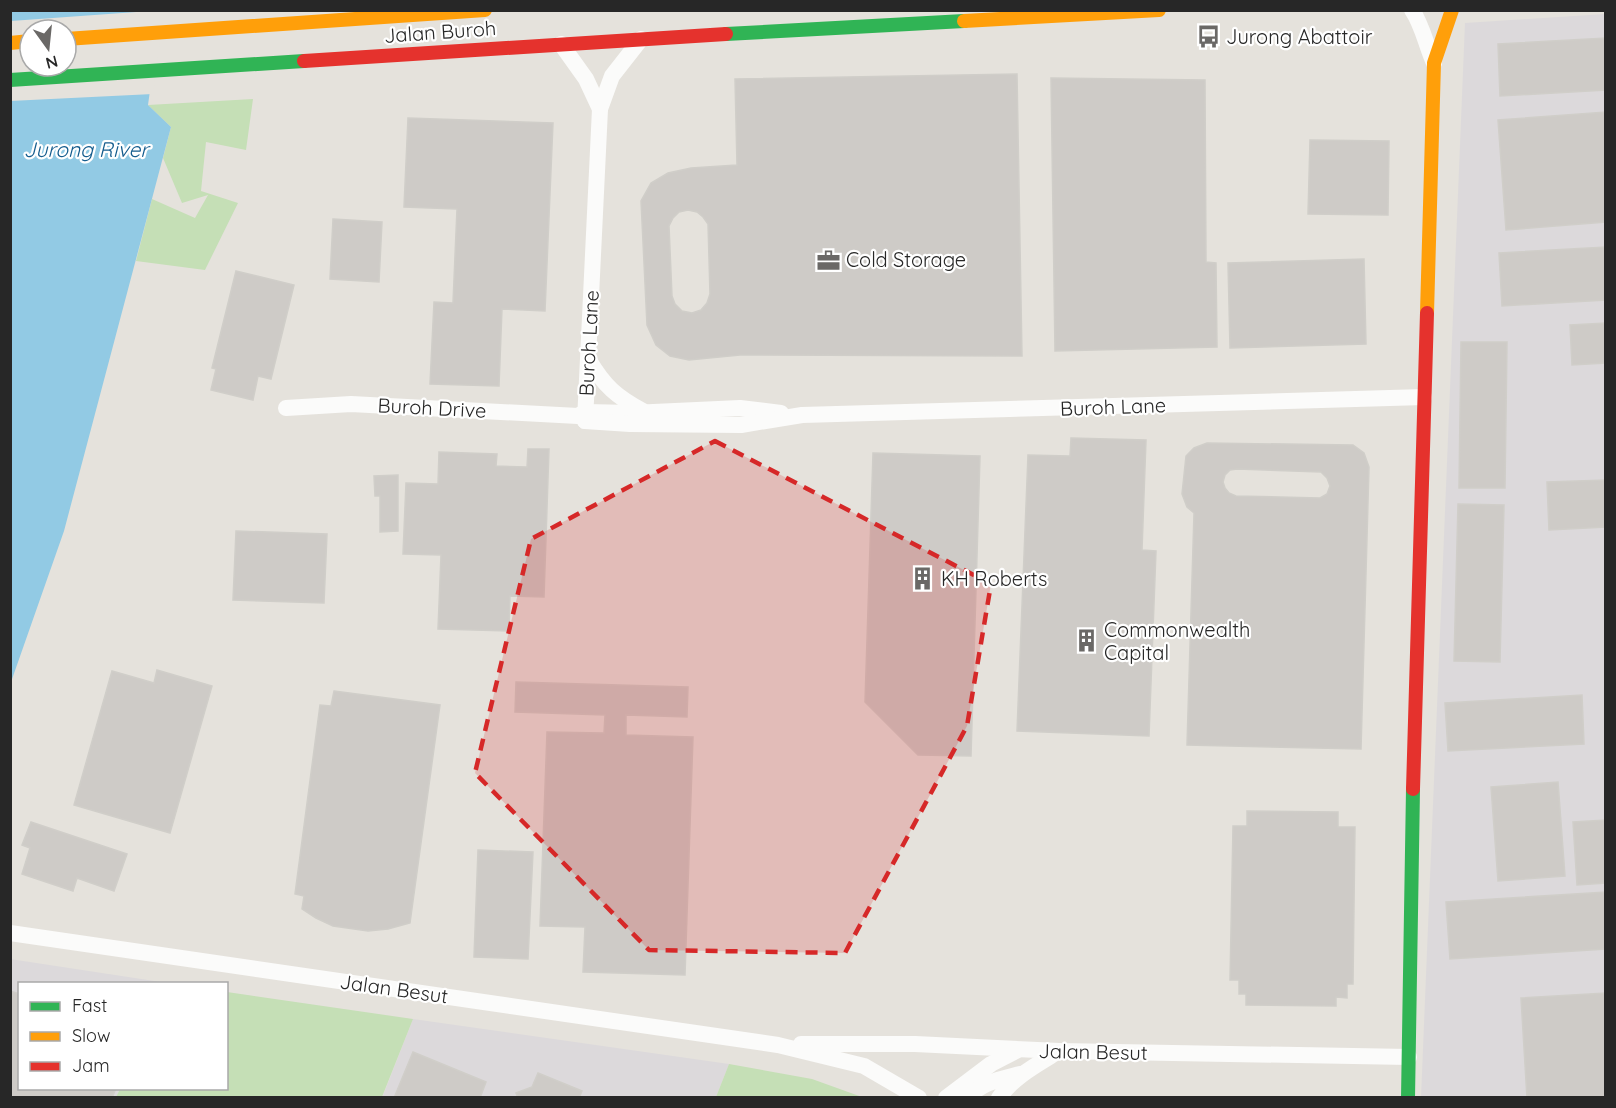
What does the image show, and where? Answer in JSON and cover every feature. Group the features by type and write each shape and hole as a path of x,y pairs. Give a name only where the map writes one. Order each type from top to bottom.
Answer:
{"main road":[{"name":"Jalan Buroh","path":"78,38 486,10"},
{"name":"Jalan Buroh","path":"10,80 641,39 1159,10"},
{"path":"1408,1098 1412,809 1434,63 1442,46 1445,23 1452,10"}],"street":[{"path":"1413,10 1421,25 1426,46 1434,63"},
{"name":"Buroh Lane","path":"641,39 612,76 600,109 589,360 582,416 630,424 741,425 802,415 1424,397"},
{"name":"Buroh Lane","path":"561,44 586,79 600,109"},
{"path":"589,360 609,389 644,412 740,408 802,415"},
{"name":"Buroh Drive","path":"286,408 351,404 582,416 644,412"},
{"name":"Jalan Besut","path":"10,933 778,1045 864,1066 919,1098"},
{"name":"Jalan Besut","path":"778,1045 915,1044 1019,1050 1409,1057"},
{"path":"946,1098 991,1064 1019,1050"},
{"path":"999,1098 1005,1089 1024,1073 1059,1051"},
{"path":"968,1098 972,1092 990,1082 1024,1073"}],"highlighted area":[{"path":"715,441 991,584 967,726 845,953 649,950 475,773 531,539"}],"shaded area":[{"path":"1605,14 1605,1097 1421,1098 1465,23"},
{"path":"10,959 161,982 18,982 18,1090 120,1090 116,1097 11,1097"},
{"path":"413,1019 729,1064 716,1097 382,1098"}],"green space":[{"path":"253,99 246,150 206,142 201,191 238,203 205,270 136,261 152,199 195,218 208,195 182,203 163,158 171,127 148,105"},
{"path":"228,992 413,1019 382,1097 116,1097 120,1090 228,1090"},
{"path":"729,1064 812,1079 862,1097 716,1097"}],"water":[{"name":"Jurong River","path":"11,11 161,11 148,105 171,127 64,531 11,682"}],"pier":[{"path":"164,10 153,94 10,101 11,21 18,20 18,78 78,78 78,18 53,18"}],"building":[{"path":"1606,38 1606,90 1500,96 1498,44"},
{"path":"1017,74 1022,356 740,355 689,360 670,356 656,345 647,325 641,201 651,183 668,173 691,168 737,165 735,79","holes":["688,210 697,212 708,224 710,294 701,310 692,313 682,311 675,304 672,296 669,226 679,212"]},
{"path":"1051,78 1205,80 1206,262 1216,263 1217,347 1055,351"},
{"path":"1606,112 1606,222 1506,230 1498,120"},
{"path":"408,118 553,123 545,311 502,309 499,386 430,384 434,302 453,303 457,209 404,207"},
{"path":"1310,140 1389,141 1388,215 1308,214"},
{"path":"333,219 382,222 379,282 330,279"},
{"path":"1606,247 1606,300 1502,306 1499,253"},
{"path":"1364,259 1366,344 1230,348 1228,263"},
{"path":"236,271 294,285 271,379 258,376 253,400 211,390 216,369 212,368"},
{"path":"1606,323 1606,363 1572,365 1570,325"},
{"path":"1461,342 1507,342 1505,488 1459,488"},
{"name":"Commonwealth Capital","path":"1071,438 1146,440 1142,550 1156,551 1149,736 1017,731 1028,455 1070,456"},
{"path":"1207,443 1353,445 1364,453 1369,467 1361,749 1187,745 1194,513 1187,507 1182,494 1186,456 1194,448","holes":["1237,469 1321,472 1327,478 1330,486 1327,494 1320,498 1236,496 1229,493 1223,482 1230,470"]},
{"path":"528,449 549,449 544,597 510,596 509,631 438,629 441,555 403,554 406,483 438,484 439,452 497,454 496,466 527,467"},
{"name":"KH Roberts","path":"873,453 980,456 971,756 918,755 865,702"},
{"path":"398,475 398,531 380,532 380,496 375,496 374,476"},
{"path":"1606,480 1606,527 1549,530 1547,482"},
{"path":"1458,504 1504,505 1500,662 1454,661"},
{"path":"236,531 327,534 324,603 233,600"},
{"path":"157,670 212,686 170,833 74,805 112,671 154,683"},
{"path":"516,682 688,687 687,717 626,715 626,735 693,737 685,975 583,972 585,927 540,926 547,732 604,733 605,715 515,712"},
{"path":"334,691 440,705 410,923 368,931 333,926 302,909 304,896 295,894 320,705 331,706"},
{"path":"1582,695 1584,744 1448,751 1445,703"},
{"path":"1558,782 1565,876 1498,881 1491,787"},
{"path":"1247,811 1338,812 1338,827 1355,827 1353,984 1347,984 1347,998 1336,997 1336,1006 1246,1005 1246,994 1239,994 1239,980 1230,980 1233,826 1247,826"},
{"path":"1606,820 1606,883 1577,885 1573,822"},
{"path":"31,822 127,854 114,891 77,878 73,891 22,874 30,848 22,845"},
{"path":"478,850 533,852 528,959 474,957"},
{"path":"1606,892 1606,949 1450,959 1446,902"},
{"path":"10,991 18,993 18,1090 115,1090 112,1098 10,1098"},
{"path":"1606,993 1606,1098 1527,1098 1521,998"},
{"path":"413,1052 486,1082 480,1098 394,1098"},
{"path":"538,1073 582,1091 579,1098 518,1098 516,1093 532,1087"}],"traffic: fast":[{"path":"726,34 964,21"},
{"path":"10,80 304,61"},
{"path":"1408,1098 1413,789"}],"traffic: slow":[{"path":"78,38 485,10"},
{"path":"964,21 1159,10"},
{"path":"1427,313 1434,63 1452,10"},
{"path":"10,43 18,42"}],"traffic: jam":[{"path":"304,61 726,34"},
{"path":"1413,789 1427,313"}],"place":[{"name":"Jurong Abattoir","path":"1208,37"},
{"name":"Cold Storage","path":"828,260"},
{"name":"KH Roberts","path":"923,579"},
{"name":"Commonwealth Capital","path":"1086,641"}]}
